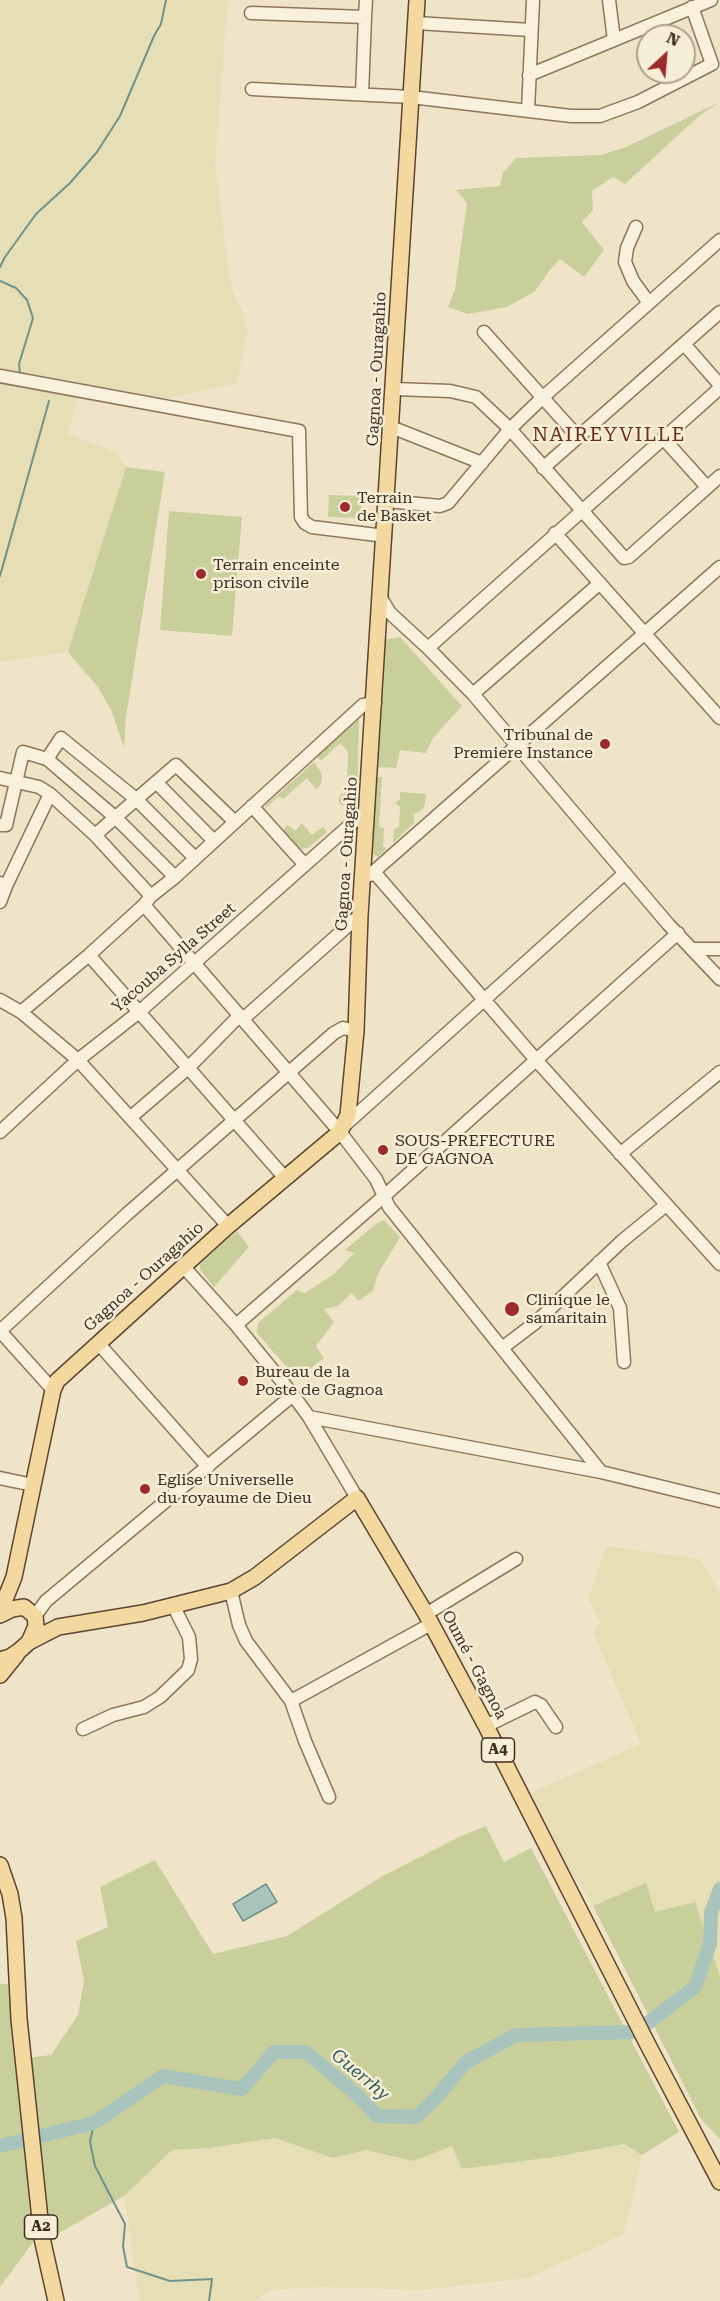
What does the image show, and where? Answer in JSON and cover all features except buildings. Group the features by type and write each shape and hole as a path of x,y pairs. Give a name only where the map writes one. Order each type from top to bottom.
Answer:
{"main road":[{"name":"Gagnoa - Ouragahio","path":"0,1614 14,1578 53,1390 57,1381 228,1226 342,1128 348,1115 356,1031 360,915 369,876 368,809 417,0"},
{"path":"0,1660 10,1657 24,1646 58,1627 143,1613 231,1591 255,1577 357,1498"},
{"name":"Oumé - Gagnoa","path":"357,1498 429,1619 486,1726 628,2007 720,2182"},
{"path":"0,1675 36,1629 14,1578"},
{"path":"0,1614 12,1608 29,1610 58,1627"},
{"name":"A2","path":"0,1865 10,1894 14,1918 20,2019 42,2238 56,2301"}],"street":[{"path":"362,94 366,0"},
{"path":"528,111 533,0"},
{"path":"609,0 614,39"},
{"path":"529,75 711,0"},
{"path":"252,89 411,97 579,117 600,116 638,102 712,64 692,7"},
{"path":"251,13 365,17"},
{"path":"416,23 531,30"},
{"path":"636,227 627,248 625,262 633,281 649,303"},
{"path":"387,501 440,506 448,502 510,429 542,398 720,240"},
{"path":"543,468 720,312"},
{"path":"484,332 578,437"},
{"path":"428,648 720,386 684,344"},
{"path":"0,376 299,431 301,517 305,523 312,527 385,536"},
{"path":"394,389 450,391 476,397 510,429 626,559 720,476"},
{"path":"391,427 482,463"},
{"path":"663,438 707,487"},
{"path":"555,533 720,718"},
{"path":"720,567 369,876 485,1000 720,1264"},
{"path":"473,694 600,583"},
{"path":"381,598 390,613 473,694 516,748 720,980"},
{"path":"21,1012 89,955 363,705 375,703"},
{"path":"47,759 61,738 136,799 195,858"},
{"path":"0,825 6,825 23,752 47,759 116,818 175,877"},
{"path":"95,835 176,765 235,822"},
{"path":"0,778 39,787 50,794 95,835 195,963 289,1073 342,1128 376,1179 383,1197 601,1472"},
{"path":"156,782 214,841"},
{"path":"0,902 3,884 50,794"},
{"path":"252,806 305,865"},
{"name":"Yacouba Sylla Street","path":"0,1132 78,1060 139,1012 368,809"},
{"path":"342,1128 625,873"},
{"path":"131,1117 360,915"},
{"path":"236,1324 537,1061 678,933"},
{"path":"692,949 720,950"},
{"path":"89,955 285,1178"},
{"path":"0,1000 21,1012 78,1060 228,1226"},
{"path":"53,1390 0,1331 127,1214 334,1033 343,1028 356,1031"},
{"path":"620,1154 720,1072"},
{"path":"502,1348 535,1323 599,1262 666,1205"},
{"path":"599,1262 620,1308 624,1362"},
{"path":"183,1266 236,1324 293,1395 309,1417 357,1498"},
{"path":"98,1343 208,1467"},
{"path":"29,1610 46,1601 293,1395"},
{"path":"309,1417 601,1472 720,1501"},
{"path":"0,1478 33,1485"},
{"path":"291,1701 429,1619 516,1559"},
{"path":"231,1591 239,1624 246,1641 291,1701 329,1797"},
{"path":"83,1729 113,1715 144,1707 160,1697 188,1670 191,1659 189,1637 173,1605"},
{"path":"486,1726 535,1702 541,1705 555,1727"}],"shaded area":[{"path":"0,0 228,0 215,162 231,289 243,313 247,330 237,383 156,401 81,385 68,434 116,452 126,467 68,652 0,662"},
{"path":"606,1546 700,1559 720,1593 720,1976 695,1902 655,1912 646,1883 593,1906 526,1795 641,1744 593,1632 600,1623 588,1599"},
{"path":"275,2138 333,2158 366,2150 413,2161 452,2145 462,2169 554,2157 624,2144 642,2155 624,2234 528,2278 422,2290 320,2287 270,2290 256,2301 140,2301 124,2196 172,2150 210,2148"}],"green space":[{"path":"720,102 699,116 625,184 613,177 592,191 593,210 582,222 604,250 584,277 560,259 534,292 507,307 468,314 448,307 455,289 467,203 456,190 500,186 503,173 516,158 601,155 626,147"},
{"path":"126,467 165,472 126,717 124,748 112,712 98,687 68,652"},
{"name":"Terrain de Basket","path":"329,495 362,496 361,518 328,517"},
{"name":"Terrain enceinte prison civile","path":"169,511 242,517 232,636 160,630"},
{"path":"400,637 462,706 433,738 426,753 400,750 396,768 376,767 383,640"},
{"path":"359,718 357,803 349,811 349,807 347,808 344,804 342,806 338,801 340,795 347,791 348,752 340,743 321,761 318,754"},
{"path":"314,762 322,777 321,784 316,789 307,778 283,799 279,796 265,809 266,805"},
{"path":"382,777 379,827 384,828 383,846 386,849 378,857 373,854 375,778"},
{"path":"400,792 426,794 425,804 422,810 414,814 414,823 393,843 394,829 399,827 400,807 395,803 400,799"},
{"path":"302,823 312,835 323,827 327,832 308,848 301,849 283,830 288,825 295,831"},
{"path":"384,1220 400,1237 378,1274 373,1291 358,1301 352,1293 338,1306 324,1309 334,1322 316,1346 324,1358 297,1379 257,1333 258,1323 297,1290 305,1293 334,1274 354,1253 345,1250 377,1223"},
{"path":"237,1231 249,1247 214,1287 200,1270 200,1264"},
{"path":"486,1826 504,1862 531,1848 679,2132 642,2155 624,2144 554,2157 462,2169 452,2146 413,2161 366,2150 333,2158 275,2138 210,2148 172,2150 124,2196 52,2237 26,2058 51,2055 78,2015 84,1981 76,1941 108,1927 100,1887 155,1860 213,1954 287,1936 381,1877 459,1837"},
{"path":"646,1883 655,1912 695,1902 720,1976 720,2139 701,2119 593,1906"},
{"path":"0,1984 8,1984 34,2241 0,2287"}],"water":[{"path":"266,1884 277,1902 243,1921 233,1904"}],"waterway":[{"path":"0,267 36,214 70,183 97,152 120,116 161,24 166,0"},
{"path":"0,281 16,288 27,300 33,318 19,364 20,373 29,375"},
{"path":"0,576 49,401"},
{"name":"Guerrhy","path":"0,2146 94,2123 163,2076 242,2089 274,2052 306,2052 357,2095 377,2116 416,2117 436,2098 466,2062 516,2035 636,2032 695,1987 710,1944 711,1913 720,1889"},
{"path":"94,2123 90,2142 95,2166 125,2224 123,2246 127,2267 170,2281 212,2279 209,2301"}],"place":[{"name":"Terrain de Basket","path":"345,507"},
{"name":"Terrain enceinte prison civile","path":"201,574"},
{"name":"Tribunal de Premiere Instance","path":"605,744"},
{"name":"SOUS-PREFECTURE DE GAGNOA","path":"383,1150"},
{"name":"Clinique le samaritain","path":"512,1309"},
{"name":"Bureau de la Poste de Gagnoa","path":"243,1381"},
{"name":"Eglise Universelle du royaume de Dieu","path":"145,1489"}],"district":[{"name":"NAIREYVILLE","path":"609,435"}]}
